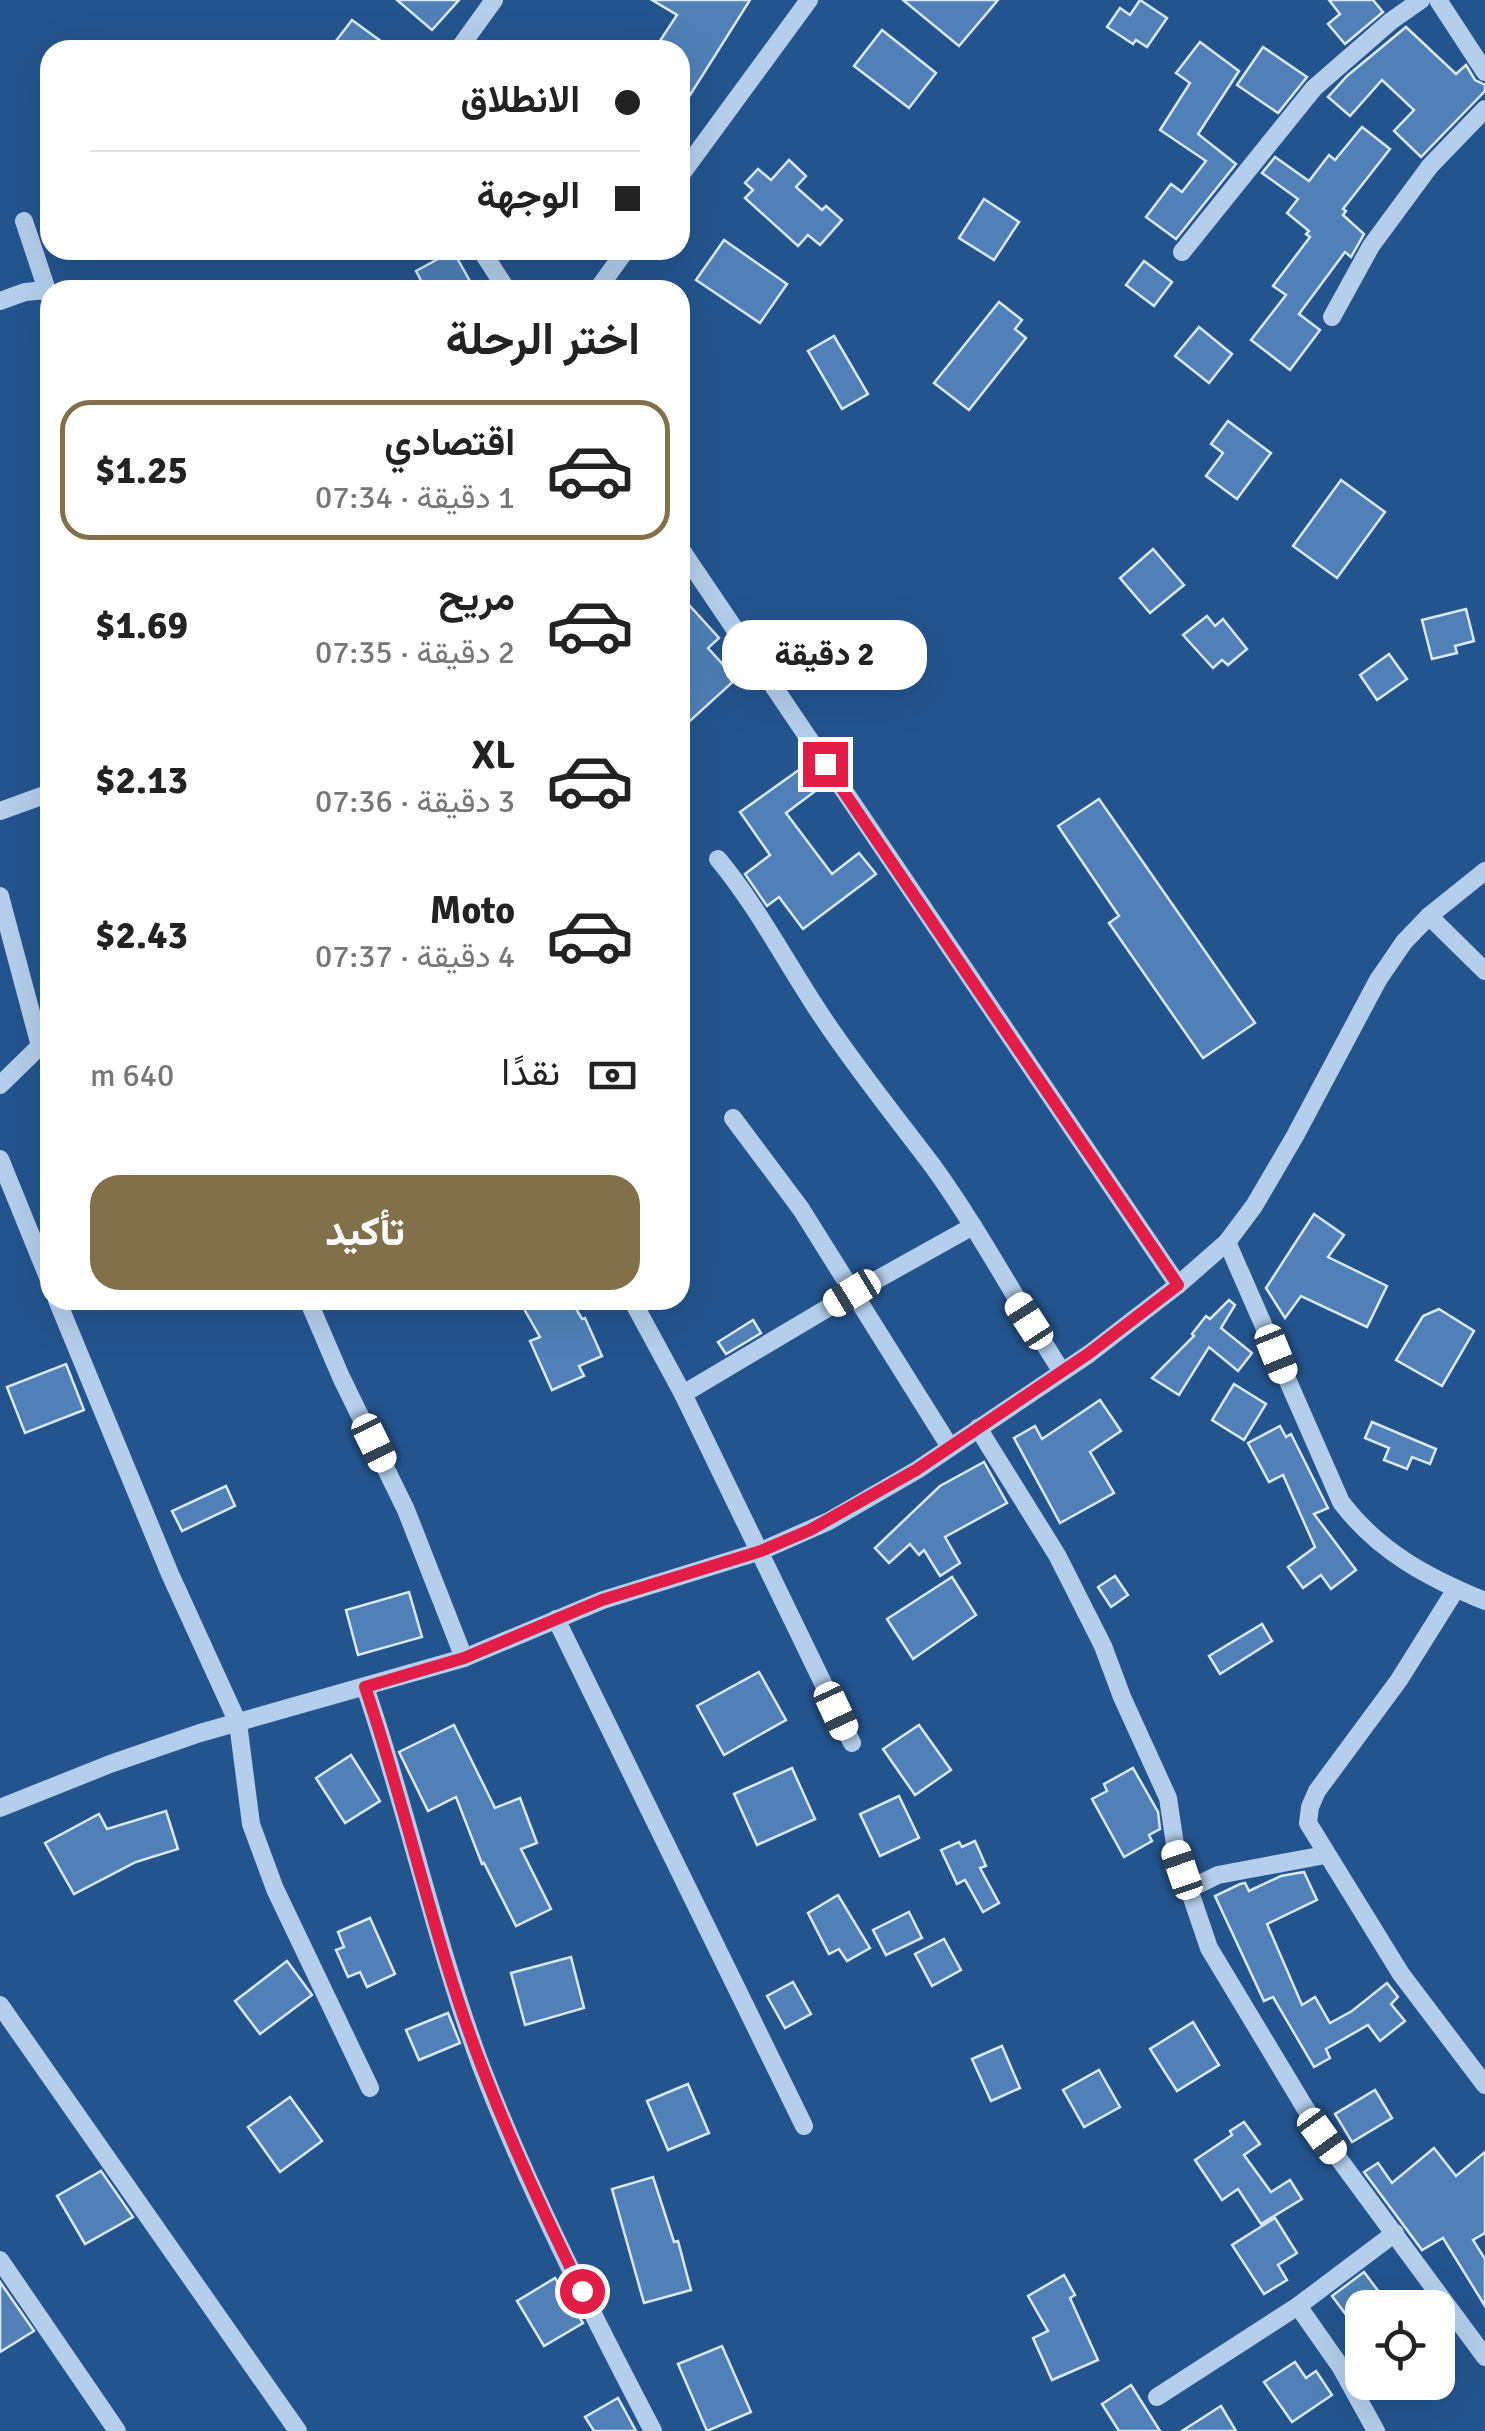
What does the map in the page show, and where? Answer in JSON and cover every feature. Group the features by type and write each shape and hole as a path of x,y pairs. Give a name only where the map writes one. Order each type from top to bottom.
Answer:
{"street":[{"path":"465,40 494,0"},
{"path":"690,162 809,0"},
{"path":"1182,252 1314,88 1421,0"},
{"path":"1438,0 1485,72"},
{"path":"1332,317 1370,246 1430,166 1485,110"},
{"path":"24,221 43,280"},
{"path":"0,301 24,292 40,293"},
{"path":"690,563 1178,1285"},
{"path":"0,811 40,797"},
{"path":"718,859 736,880 860,1073 932,1165 973,1226 1062,1372"},
{"path":"0,1808 110,1764 464,1658 620,1594 761,1551 859,1505 1062,1372 1178,1285 1227,1242 1254,1206 1378,980 1404,942 1428,916 1485,871"},
{"path":"0,896 40,1046 0,1085"},
{"path":"1428,916 1485,971"},
{"path":"733,1118 801,1209 950,1447"},
{"path":"0,1159 40,1257"},
{"path":"683,1394 973,1226"},
{"path":"1227,1242 1341,1502 1381,1546 1456,1589 1485,1600"},
{"path":"61,1310 170,1574 238,1723 250,1824 275,1890 370,2088"},
{"path":"312,1310 406,1510 464,1658"},
{"path":"637,1310 761,1551 852,1743"},
{"path":"978,1428 1056,1555 1103,1646 1168,1798 1176,1851 1208,1948 1322,2136 1485,2357"},
{"path":"1456,1589 1399,1680 1317,1791 1308,1824 1402,1974 1485,2085"},
{"path":"556,1619 804,2126"},
{"path":"365,1687 388,1752 452,1980 482,2066 548,2220 653,2431"},
{"path":"1189,1889 1218,1875 1325,1854"},
{"path":"0,2006 298,2431"},
{"path":"1157,2397 1298,2306 1395,2233"},
{"path":"0,2260 118,2431"},
{"path":"1298,2306 1340,2366 1376,2431"}],"building":[{"path":"397,0 459,0 432,30"},
{"path":"652,0 750,0 690,95 690,40 661,40 677,15"},
{"path":"903,0 998,0 959,46"},
{"path":"1140,0 1167,18 1147,47 1136,40 1133,44 1107,27 1120,8 1130,15"},
{"path":"1329,0 1373,0 1383,12 1345,44 1328,24 1340,14"},
{"path":"352,20 379,40 337,40"},
{"path":"1406,27 1456,74 1466,65 1475,80 1485,85 1485,91 1421,157 1394,131 1414,110 1382,80 1350,116 1328,97"},
{"path":"882,30 936,73 909,108 854,66"},
{"path":"1200,42 1239,71 1198,134 1236,164 1176,239 1146,217 1171,184 1182,192 1206,161 1160,130 1190,83 1176,73"},
{"path":"1263,47 1307,77 1278,113 1237,85"},
{"path":"1362,127 1390,149 1343,209 1343,215 1364,234 1351,257 1345,252 1299,314 1320,330 1290,370 1251,340 1286,295 1273,286 1310,237 1306,234 1309,231 1287,213 1298,199 1262,173 1275,157 1309,181 1329,155 1335,160"},
{"path":"789,160 806,176 796,187 822,210 826,206 842,220 820,245 808,235 798,246 745,198 753,190 745,183 758,169 771,180"},
{"path":"984,199 1019,222 994,260 959,238"},
{"path":"724,240 787,284 760,323 696,280"},
{"path":"436,260 458,260 469,280 421,280 416,271"},
{"path":"1144,261 1172,282 1154,306 1126,285"},
{"path":"999,302 1022,320 1015,329 1026,338 969,410 934,383"},
{"path":"1199,327 1232,354 1209,383 1175,356"},
{"path":"834,336 868,394 842,409 808,351"},
{"path":"1228,421 1271,453 1237,499 1206,476 1223,453 1211,444"},
{"path":"1341,480 1385,512 1337,578 1293,546"},
{"path":"1153,549 1184,585 1150,613 1120,578"},
{"path":"690,606 719,638 708,648 736,679 690,721"},
{"path":"1466,609 1474,641 1455,646 1457,653 1432,659 1422,620"},
{"path":"1207,616 1215,626 1223,619 1247,649 1228,665 1222,660 1213,668 1183,635"},
{"path":"1389,654 1407,679 1377,700 1360,675"},
{"path":"803,767 818,789 786,813 832,874 859,853 876,874 803,929 779,897 767,906 745,874 770,855 740,812"},
{"path":"1099,799 1255,1023 1203,1058 1109,923 1119,916 1058,826"},
{"path":"1314,1214 1344,1235 1328,1257 1387,1286 1367,1327 1301,1296 1285,1318 1266,1288"},
{"path":"1229,1300 1235,1305 1221,1328 1252,1353 1238,1371 1209,1347 1179,1395 1152,1378 1194,1336 1206,1316 1210,1319"},
{"path":"1439,1309 1474,1331 1442,1386 1396,1360 1423,1316"},
{"path":"525,1310 577,1310 585,1318 602,1356 579,1366 584,1376 552,1390 530,1341 540,1337"},
{"path":"753,1320 761,1333 726,1354 718,1342"},
{"path":"66,1364 84,1410 25,1433 7,1387"},
{"path":"1234,1384 1266,1404 1244,1440 1212,1420"},
{"path":"1100,1400 1121,1431 1090,1452 1114,1493 1060,1523 1014,1438 1035,1426 1042,1439"},
{"path":"1372,1422 1436,1449 1430,1464 1412,1457 1407,1469 1384,1460 1389,1448 1365,1438"},
{"path":"1280,1426 1286,1437 1291,1434 1328,1508 1314,1514 1356,1570 1331,1589 1321,1575 1303,1588 1288,1567 1315,1547 1283,1475 1269,1482 1248,1443"},
{"path":"984,1462 1007,1503 945,1537 960,1563 940,1576 924,1550 919,1555 910,1544 889,1563 875,1548 940,1486"},
{"path":"226,1486 235,1506 182,1531 172,1511"},
{"path":"1115,1576 1128,1595 1111,1607 1098,1587"},
{"path":"952,1577 976,1615 913,1659 887,1619"},
{"path":"409,1592 422,1637 358,1655 346,1610"},
{"path":"1262,1624 1272,1641 1220,1674 1209,1656"},
{"path":"759,1672 786,1720 724,1755 697,1706"},
{"path":"454,1725 495,1808 520,1798 537,1843 521,1849 551,1909 516,1926 482,1864 456,1797 428,1811 399,1752"},
{"path":"919,1725 951,1770 915,1795 883,1749"},
{"path":"351,1755 380,1801 345,1823 316,1778"},
{"path":"792,1768 815,1819 757,1845 734,1794"},
{"path":"1133,1768 1158,1812 1160,1829 1149,1835 1152,1841 1124,1857 1092,1799 1107,1791 1104,1784"},
{"path":"899,1796 919,1838 880,1856 860,1814"},
{"path":"166,1811 178,1849 136,1862 74,1894 45,1843 99,1814 107,1829"},
{"path":"975,1841 986,1866 980,1868 999,1903 983,1912 965,1880 957,1884 941,1850 959,1842 962,1847"},
{"path":"1304,1872 1317,1900 1267,1924 1302,2005 1315,1997 1330,2023 1387,1983 1398,1997 1391,2004 1405,2021 1380,2041 1368,2025 1326,2049 1330,2058 1314,2067 1273,1997 1264,2001 1215,1896 1240,1884 1245,1883 1249,1891 1281,1876"},
{"path":"838,1895 870,1948 847,1961 839,1949 829,1954 808,1913"},
{"path":"909,1912 922,1938 886,1955 873,1930"},
{"path":"370,1918 395,1974 367,1987 360,1972 348,1977 336,1950 344,1947 338,1932"},
{"path":"944,1939 961,1970 932,1986 915,1954"},
{"path":"571,1957 584,2008 525,2025 511,1973"},
{"path":"287,1961 312,1995 260,2034 235,2001"},
{"path":"793,1982 811,2014 785,2028 767,1996"},
{"path":"448,2013 460,2043 419,2060 406,2030"},
{"path":"1193,2022 1219,2065 1177,2091 1150,2049"},
{"path":"1002,2046 1020,2088 991,2101 972,2059"},
{"path":"1099,2070 1120,2107 1084,2127 1063,2090"},
{"path":"688,2084 709,2133 668,2150 647,2101"},
{"path":"1375,2090 1392,2118 1352,2142 1335,2114"},
{"path":"290,2097 322,2141 280,2172 248,2127"},
{"path":"1244,2122 1260,2144 1244,2155 1271,2192 1290,2180 1302,2199 1261,2224 1238,2189 1222,2200 1195,2160"},
{"path":"1434,2148 1456,2176 1485,2152 1485,2233 1473,2240 1485,2259 1485,2306 1443,2238 1422,2250 1364,2172 1378,2163 1392,2183"},
{"path":"101,2171 133,2217 85,2244 57,2196"},
{"path":"653,2177 674,2242 678,2241 691,2290 644,2303 612,2189"},
{"path":"1275,2218 1297,2253 1278,2265 1287,2280 1264,2294 1232,2245"},
{"path":"1364,2272 1378,2290 1345,2290 1345,2313 1332,2296"},
{"path":"1064,2275 1098,2360 1052,2380 1033,2338 1048,2331 1028,2296"},
{"path":"555,2278 583,2323 544,2346 517,2301"},
{"path":"0,2282 34,2331 0,2352"},
{"path":"722,2346 751,2412 707,2431 678,2364"},
{"path":"1295,2362 1306,2378 1316,2371 1332,2395 1292,2422 1264,2382"},
{"path":"1131,2385 1160,2431 1119,2431 1102,2404"},
{"path":"618,2398 636,2431 594,2431 585,2417"},
{"path":"1221,2406 1236,2431 1182,2431"}],"route":[{"path":"582,2291 540,2204 482,2066 452,1980 388,1752 365,1687 464,1658 602,1600 790,1540 916,1470 1088,1354 1178,1285 825,764"}]}
